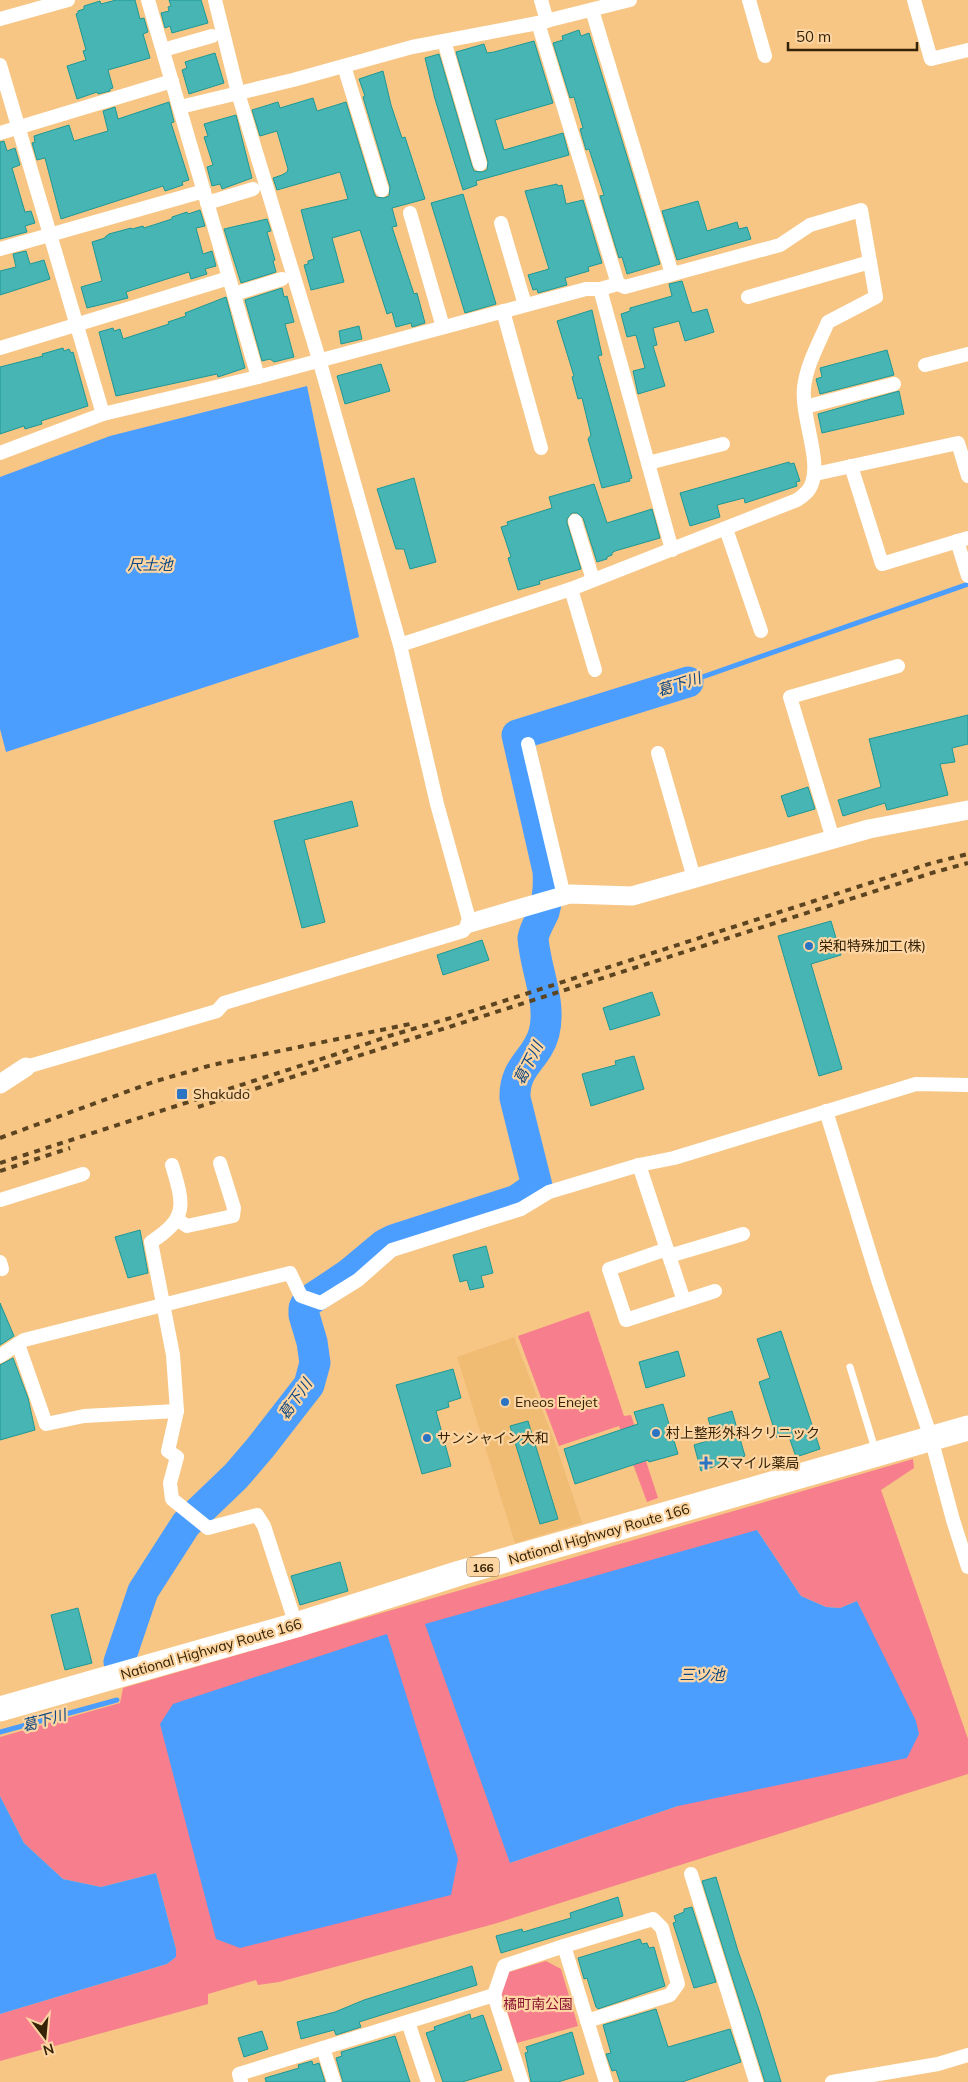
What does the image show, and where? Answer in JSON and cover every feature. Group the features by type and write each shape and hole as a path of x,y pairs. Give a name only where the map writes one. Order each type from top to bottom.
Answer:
{"highway":[{"name":"National Highway Route 166","path":"0,1709 296,1625 460,1573 968,1428"}],"street":[{"path":"0,19 68,0"},
{"path":"148,0 258,377"},
{"path":"215,0 238,93 319,359 400,645 437,804 470,923"},
{"path":"540,0 542,22 618,284"},
{"path":"180,107 444,41 542,22 630,0"},
{"path":"749,0 765,56"},
{"path":"914,0 931,59 968,50"},
{"path":"592,10 672,274"},
{"path":"163,50 212,36"},
{"path":"444,41 480,164"},
{"path":"0,65 103,414"},
{"path":"344,66 382,190"},
{"path":"0,133 172,81"},
{"path":"0,249 49,235 206,197 253,189"},
{"path":"0,453 103,414 258,377 319,359 586,289 600,289 618,284 625,287 780,244 810,225 861,210 876,297 828,322 807,374 804,388 805,407 815,474 812,485 806,494 797,500 726,529 571,589 400,645"},
{"path":"410,213 443,327"},
{"path":"501,223 525,305"},
{"path":"748,297 870,262"},
{"path":"0,348 229,278"},
{"path":"234,294 282,279"},
{"path":"600,289 672,550"},
{"path":"503,311 541,448"},
{"path":"925,365 968,354"},
{"path":"805,407 894,384"},
{"path":"815,474 958,443 968,476"},
{"path":"648,463 723,444"},
{"path":"851,466 882,564 962,540 968,576"},
{"path":"575,521 593,580"},
{"path":"726,529 761,631"},
{"path":"571,589 595,670"},
{"path":"833,839 790,697 898,666"},
{"path":"528,744 564,896"},
{"path":"658,753 694,878"},
{"path":"0,1084 26,1067 217,1011 224,1003 463,931 470,923 570,894 632,896 833,839 898,823 968,810"},
{"path":"0,1356 24,1340 290,1273 301,1296 321,1303 358,1280 392,1250 521,1209 549,1192 674,1158 916,1084 968,1085"},
{"path":"826,1110 879,1283 931,1438 968,1567"},
{"path":"178,1220 187,1226 234,1216 234,1208 220,1163"},
{"path":"172,1165 180,1205 178,1220 168,1231 151,1242 174,1355 177,1411 168,1451 177,1457 170,1483 172,1499 208,1528 256,1515 264,1526 296,1625"},
{"path":"639,1166 684,1301"},
{"path":"0,1200 83,1174"},
{"path":"715,1291 626,1320 609,1269 743,1234"},
{"path":"18,1344 46,1424 84,1416 177,1411"},
{"path":"691,1874 756,2082"},
{"path":"522,2082 494,1995 504,1966 653,1919 662,1928 678,1984 670,1995 587,2021"},
{"path":"564,1946 606,2082"},
{"path":"241,2082 239,2074 494,1995"},
{"path":"408,2022 428,2082"},
{"path":"323,2048 334,2082"},
{"path":"832,2082 938,2064 968,2055"}],"lane":[{"path":"850,1368 877,1454"}],"shaded area":[{"name":"Eneos Enejet","path":"514,1337 557,1448 582,1523 515,1543 457,1357"}],"green space":[{"path":"589,1311 624,1416 631,1415 658,1498 647,1502 619,1426 559,1446 518,1336"},
{"path":"913,1459 914,1468 881,1490 968,1739 968,1774 494,1924 279,1982 258,1985 256,1980 208,1994 208,2004 0,2061 0,2014 167,1964 176,1957 176,1949 156,1873 101,1887 63,1879 24,1843 0,1796 0,1737 120,1703 123,1688","holes":["757,1530 801,1596 826,1607 840,1608 857,1601 868,1625 678,1806 510,1863"]},
{"name":"橘町南公園","path":"546,1961 561,1969 578,2026 517,2043 500,1988 509,1972"}],"water":[{"name":"尺土池","path":"307,386 359,637 6,752 0,729 0,477 110,436"},
{"name":"三ツ池","path":"757,1530 801,1596 826,1607 840,1608 857,1601 916,1721 919,1734 907,1758 678,1806 510,1863 425,1624"},
{"path":"387,1634 458,1859 451,1895 240,1948 216,1939 160,1724 173,1704"},
{"path":"0,1796 24,1843 63,1879 101,1887 156,1873 176,1949 176,1957 167,1964 0,2014"}],"building":[{"path":"116,0 135,0 140,19 144,18 148,32 143,34 150,58 108,70 113,88 110,91 98,94 97,92 77,99 67,66 86,60 83,51 86,50 76,14 84,9 84,6 100,1 101,4"},
{"path":"169,0 201,0 208,23 172,33 170,26 165,28 161,13 169,11 168,7 171,6"},
{"path":"579,30 581,36 589,33 660,264 627,274 622,257 619,258 600,196 604,195 589,149 586,150 580,129 583,128 574,97 570,98 553,43 563,40 562,36"},
{"path":"534,41 553,103 495,120 504,150 563,133 569,155 476,181 477,185 463,190 435,99 425,58 439,54 472,166 474,171 482,172 487,170 488,162 456,52 484,44 487,53"},
{"path":"215,53 224,83 189,94 182,70 187,68 185,62"},
{"path":"383,71 391,105 402,138 405,137 425,199 392,208 397,226 392,227 414,294 417,293 425,323 412,327 411,323 396,327 392,312 387,314 360,230 332,238 344,282 311,290 304,265 314,259 301,210 348,199 340,172 277,190 273,178 287,172 288,169 277,131 260,136 252,110 278,102 280,108 313,98 317,111 346,102 374,193 376,197 384,198 389,196 390,187 359,79"},
{"path":"169,102 174,122 171,123 189,180 182,182 183,185 165,191 163,186 61,219 45,158 37,160 32,143 35,142 34,136 69,125 74,141 108,131 103,111 115,107 118,119"},
{"path":"236,115 252,178 222,189 220,184 212,186 207,167 213,165 204,137 208,136 204,124"},
{"path":"4,141 7,151 15,148 20,165 12,168 25,212 31,211 35,223 25,226 27,232 0,239 0,142"},
{"path":"557,184 558,186 562,185 566,204 583,200 602,263 588,267 589,271 565,278 567,285 538,293 537,289 533,290 528,275 549,269 525,191"},
{"path":"463,194 496,304 465,313 431,203"},
{"path":"698,201 707,231 737,222 739,229 747,227 751,239 677,260 662,211"},
{"path":"200,210 205,226 196,228 203,254 212,251 216,266 205,269 207,274 191,279 189,272 126,292 128,298 87,308 81,287 102,281 92,242 105,238 109,234 131,228 143,226 144,228 187,212 188,214"},
{"path":"267,219 271,231 267,232 275,260 273,261 276,272 241,283 224,229"},
{"path":"26,251 30,264 44,260 50,279 0,295 0,271 16,267 13,254"},
{"path":"682,281 692,313 707,309 714,332 685,341 679,321 653,328 657,345 653,346 665,386 638,394 633,371 645,368 636,335 627,337 621,314 630,311 630,308 672,296 669,284"},
{"path":"282,288 284,297 287,296 294,322 285,324 294,357 274,362 270,359 262,361 245,300"},
{"path":"226,297 245,368 218,377 217,374 116,396 99,332 113,328 114,331 120,329 123,339 169,324 168,322 186,316 185,313"},
{"path":"592,310 602,355 598,356 632,478 629,479 630,481 602,488 588,439 591,435 582,398 578,399 572,377 574,376 557,321"},
{"path":"359,326 362,339 341,344 339,331"},
{"path":"63,348 64,351 69,349 71,353 73,352 88,406 41,421 42,424 25,429 24,426 0,434 0,367 43,356 42,354"},
{"path":"887,350 894,375 820,394 816,379 822,377 820,368"},
{"path":"381,364 390,391 345,404 337,376"},
{"path":"899,391 904,414 822,433 818,414"},
{"path":"789,462 790,464 794,463 800,481 796,482 797,486 745,503 744,498 717,505 720,517 690,526 680,493"},
{"path":"414,478 436,562 410,569 404,549 396,549 377,489"},
{"path":"594,484 607,523 652,509 660,538 615,551 607,559 597,562 583,518 577,513 572,513 567,519 567,523 581,569 539,581 540,584 518,590 508,558 511,557 501,527 508,525 507,522 552,508 549,497"},
{"path":"968,715 968,744 952,748 955,762 940,764 948,795 887,810 885,803 843,816 838,800 881,787 869,739"},
{"path":"808,787 815,809 788,817 781,796"},
{"path":"352,801 358,826 304,840 325,922 302,928 274,821"},
{"path":"831,921 841,955 811,964 842,1069 819,1076 778,936"},
{"path":"482,940 489,960 443,975 437,955"},
{"path":"652,992 660,1015 610,1030 603,1008"},
{"path":"634,1056 644,1089 591,1106 582,1074 616,1065 615,1061"},
{"path":"140,1230 148,1273 128,1278 115,1237"},
{"path":"486,1246 493,1273 481,1276 484,1287 470,1290 467,1280 460,1282 453,1255"},
{"path":"0,1303 14,1336 0,1345"},
{"path":"781,1331 820,1449 796,1457 788,1434 777,1438 759,1382 770,1378 757,1339"},
{"path":"678,1351 685,1376 646,1388 639,1362"},
{"path":"13,1358 28,1398 35,1430 0,1440 0,1365"},
{"name":"サンシャイン大和","path":"453,1369 461,1398 448,1402 449,1407 436,1411 451,1466 422,1474 396,1385"},
{"path":"663,1404 678,1454 649,1462 648,1460 575,1484 564,1449 638,1424 634,1412"},
{"path":"732,1411 745,1456 701,1471 694,1445 714,1439 708,1418"},
{"path":"528,1421 558,1519 540,1524 510,1426"},
{"path":"340,1562 348,1591 300,1605 291,1576"},
{"path":"78,1608 92,1663 65,1670 51,1615"},
{"path":"716,1877 781,2082 765,2082 702,1881"},
{"path":"618,1897 623,1916 501,1953 496,1936 522,1929 523,1932 571,1918 570,1913"},
{"path":"692,1907 716,1982 694,1988 673,1923 676,1922 674,1916 684,1912 684,1909"},
{"path":"640,1939 642,1944 647,1943 649,1948 654,1947 665,1986 598,2009 587,1978 584,1979 578,1958"},
{"path":"472,1966 477,1985 359,2022 361,2027 336,2035 334,2030 301,2039 297,2022 335,2012 364,2000"},
{"path":"656,2009 668,2047 730,2029 741,2062 682,2082 620,2082 616,2070 612,2071 606,2054 611,2053 603,2025"},
{"path":"470,2014 471,2019 483,2015 502,2070 462,2082 443,2082 426,2033 435,2030 434,2027"},
{"path":"262,2031 268,2049 244,2057 238,2038"},
{"path":"572,2032 584,2074 558,2082 531,2082 525,2053 528,2052 526,2047"},
{"path":"395,2036 410,2082 343,2082 336,2058 342,2056 341,2052"},
{"path":"312,2061 313,2065 319,2063 325,2082 266,2082 265,2078 299,2068 298,2065"}],"waterway":[{"name":"葛下川","path":"688,682 968,584"},
{"name":"葛下川","path":"119,1662 143,1591 186,1524 236,1476 309,1385 315,1363 312,1342 304,1315 304,1308 307,1302 349,1274 385,1244 517,1200 537,1186 515,1098 518,1078 541,1042 546,1021 545,997 533,938 544,912 548,891 548,871 517,735 688,682"},
{"name":"葛下川","path":"0,1732 117,1700"}],"railway":[{"path":"0,1163 389,1036 454,1017 932,863 968,854"},
{"path":"198,1107 968,863"},
{"path":"0,1138 156,1081 212,1065 410,1024"},
{"path":"0,1171 70,1148"}],"place":[{"name":"栄和特殊加工(株)","path":"809,946"},
{"name":"Shakudo","path":"182,1094"},
{"name":"Eneos Enejet","path":"505,1402"},
{"name":"村上整形外科クリニック","path":"656,1433"},
{"name":"サンシャイン大和","path":"427,1438"},
{"name":"スマイル薬局","path":"706,1463"}]}
